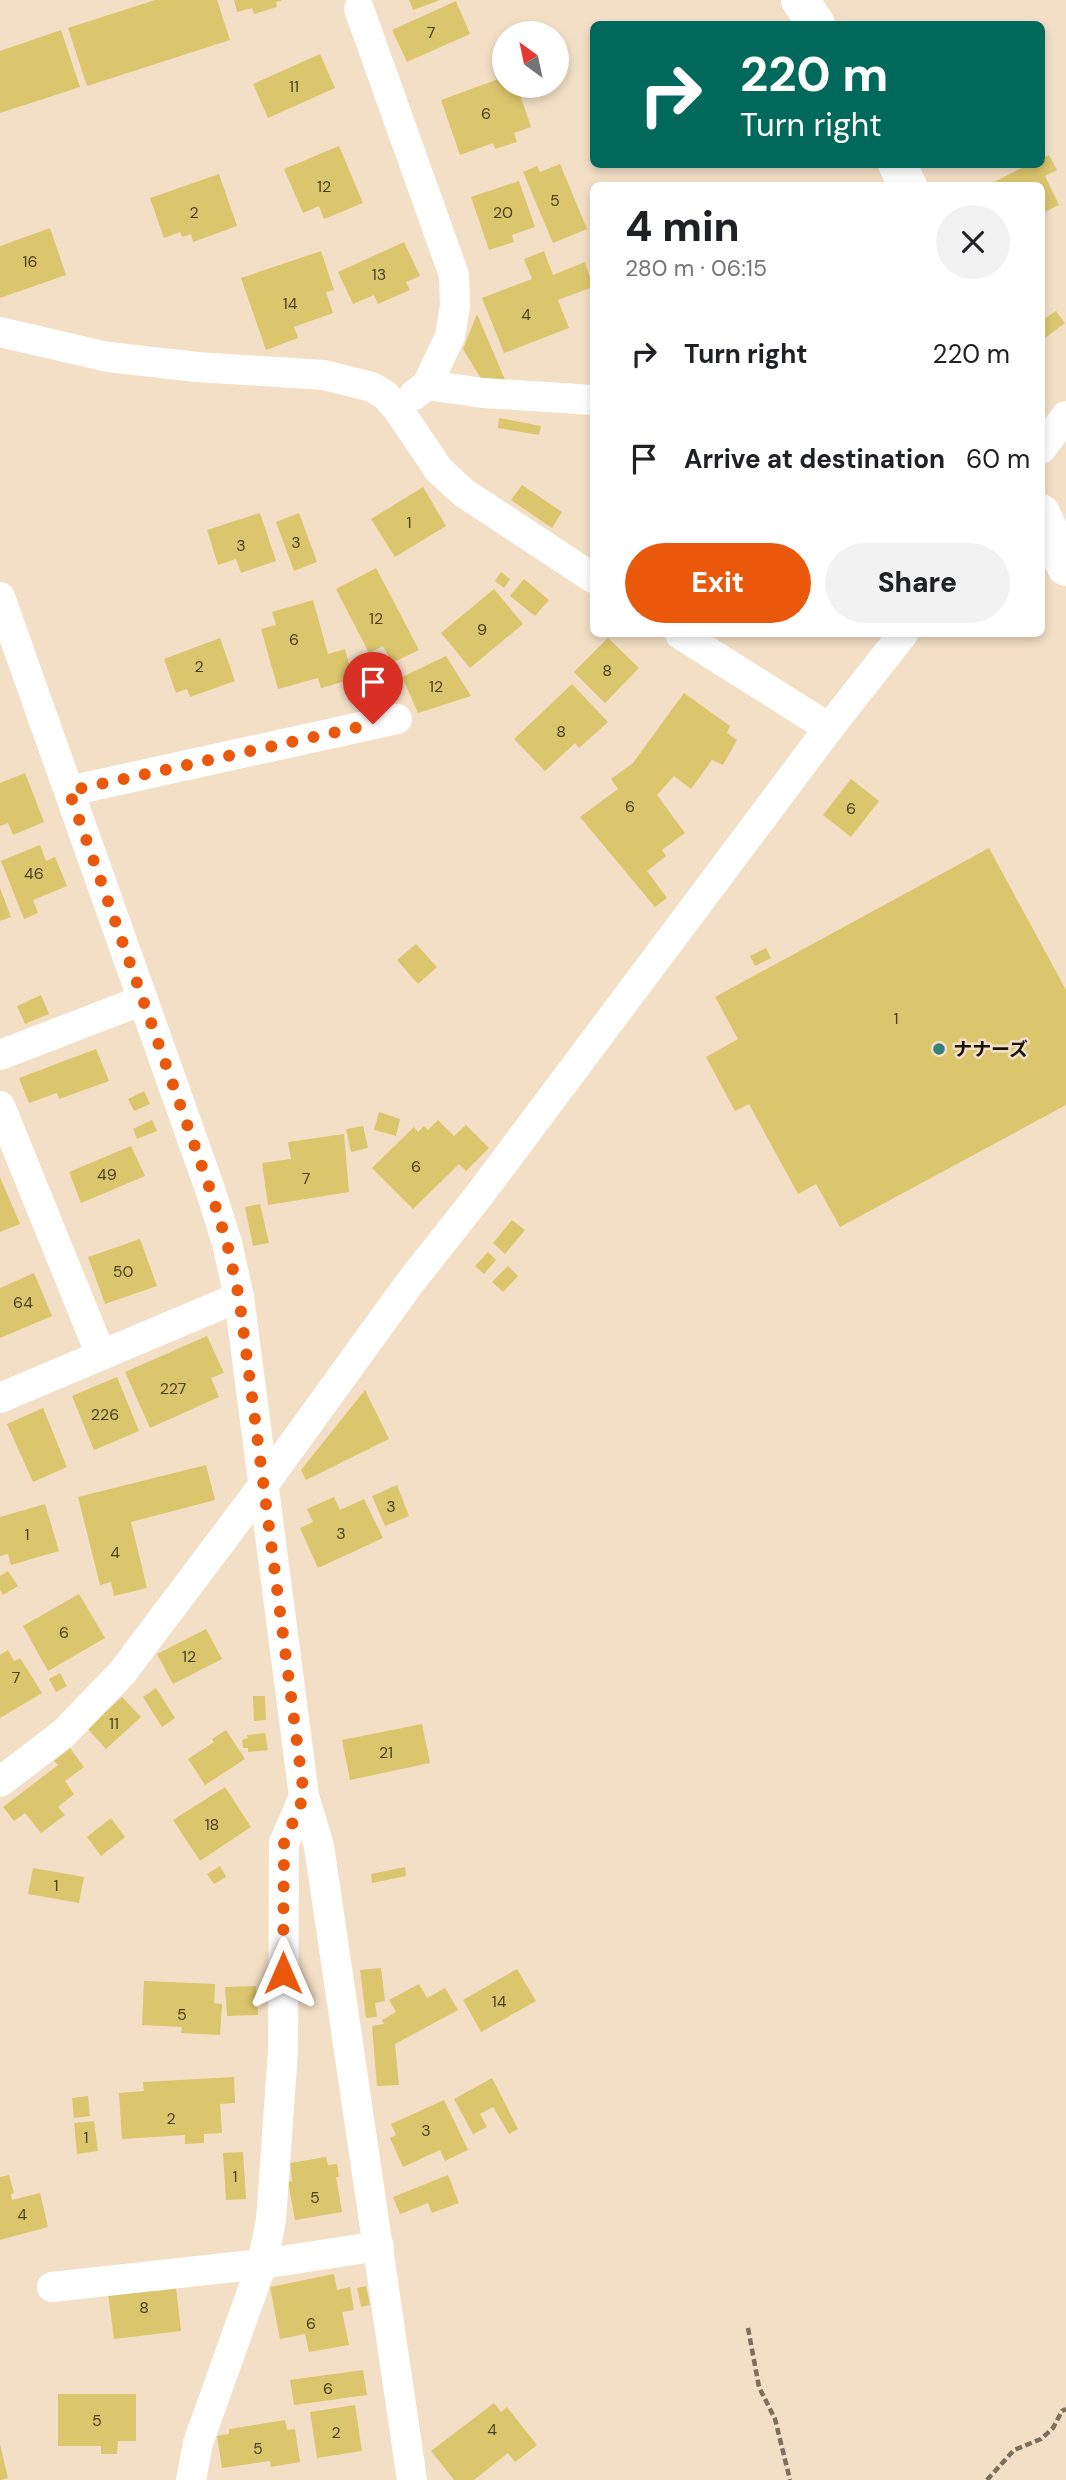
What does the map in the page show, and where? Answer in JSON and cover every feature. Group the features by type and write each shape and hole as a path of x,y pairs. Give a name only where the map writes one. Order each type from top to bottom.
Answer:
{"street":[{"path":"800,0 814,21"},
{"path":"359,9 454,275 455,306 450,336 427,385 397,408"},
{"path":"0,332 108,357 197,367 324,375 352,380 378,391 397,408 439,470 464,493 590,576"},
{"path":"427,385 483,393 590,400"},
{"path":"1045,444 1066,416"},
{"path":"1045,522 1066,567"},
{"path":"0,597 211,1192 227,1243 239,1297 304,1796 319,1846 412,2480"},
{"path":"685,637 829,728"},
{"path":"0,1782 64,1733 122,1673 262,1487 409,1284 901,637"},
{"path":"69,791 397,719"},
{"path":"0,1055 143,1000"},
{"path":"0,1106 101,1355"},
{"path":"0,1398 239,1297"},
{"path":"191,2480 198,2443 262,2264 272,2207 283,2051 284,1843 304,1796"},
{"path":"52,2287 262,2264 379,2246"}],"path":[{"path":"748,2328 759,2388 775,2419 790,2480"},
{"path":"987,2480 1014,2450 1047,2434 1066,2409"}],"building":[{"path":"155,0 217,0 230,40 87,86 68,28"},
{"path":"234,0 281,1 276,2 277,7 254,14 252,8 237,12"},
{"path":"409,0 440,0 413,10"},
{"path":"456,1 470,34 407,62 392,30"},
{"path":"61,30 80,87 0,113 0,51"},
{"path":"320,54 335,88 268,118 253,84"},
{"path":"492,81 492,98 521,98 531,127 514,133 517,142 495,149 493,143 460,155 441,100"},
{"path":"339,146 363,203 324,219 319,206 303,213 284,169"},
{"path":"1049,155 1057,170 1045,176 1059,205 1045,212 1045,182 994,182 1021,168 1045,168 1045,157"},
{"path":"560,164 587,229 553,243 523,172 537,166 540,172"},
{"path":"219,174 237,226 193,242 191,234 182,237 180,232 164,238 150,198"},
{"path":"519,181 535,227 512,235 514,242 489,250 471,197"},
{"path":"50,228 66,275 0,298 0,246"},
{"path":"404,242 420,276 406,282 410,290 378,304 374,295 353,304 338,272"},
{"path":"321,251 334,290 326,292 333,313 294,327 298,338 266,350 241,278"},
{"path":"544,251 553,275 585,262 590,288 558,300 569,328 504,353 482,298 532,279 524,259"},
{"path":"1056,311 1065,323 1045,338 1045,318"},
{"path":"477,314 506,382 482,380 463,349"},
{"path":"499,418 541,426 539,435 498,428"},
{"path":"522,485 562,512 552,528 511,500"},
{"path":"423,487 446,526 395,557 371,519"},
{"path":"260,513 276,561 241,573 236,559 218,565 207,530"},
{"path":"299,513 317,562 294,571 276,522"},
{"path":"376,568 419,650 392,663 383,646 369,653 336,589"},
{"path":"501,572 510,579 504,588 495,581"},
{"path":"524,579 549,600 535,616 510,596"},
{"path":"494,589 523,624 470,668 441,633"},
{"path":"313,600 328,654 345,649 353,679 321,688 318,678 278,689 261,629 276,625 272,612"},
{"path":"220,638 235,681 190,697 187,689 176,693 164,659"},
{"path":"608,638 639,668 605,703 574,672"},
{"path":"446,656 471,696 418,713 402,677"},
{"path":"572,684 608,722 579,748 575,743 545,771 514,739"},
{"path":"684,693 730,726 727,733 737,740 723,765 712,760 691,789 674,776 657,795 685,833 662,850 666,856 647,871 667,898 655,907 580,817 618,789 611,779 633,763"},
{"path":"25,773 44,822 13,835 8,823 0,826 0,783"},
{"path":"851,779 879,801 851,837 823,815"},
{"path":"40,845 46,861 55,857 67,886 33,900 38,913 24,919 1,861"},
{"path":"989,848 1066,990 1066,1105 840,1227 816,1184 798,1194 749,1104 735,1111 706,1057 738,1039 715,997"},
{"path":"0,888 11,917 0,921"},
{"path":"416,944 437,967 418,984 397,960"},
{"path":"766,948 771,958 755,966 750,956"},
{"path":"41,995 49,1014 25,1024 17,1006"},
{"path":"96,1049 109,1081 59,1099 57,1093 29,1103 19,1078"},
{"path":"144,1091 150,1104 134,1111 128,1099"},
{"path":"379,1112 400,1119 396,1136 374,1130"},
{"path":"152,1120 157,1131 137,1139 133,1129"},
{"path":"438,1120 454,1136 466,1125 489,1148 466,1171 459,1164 413,1209 372,1168 414,1127 418,1132 424,1126 428,1130"},
{"path":"363,1126 368,1148 351,1152 346,1129"},
{"path":"344,1134 349,1192 268,1205 262,1163 291,1159 288,1142"},
{"path":"131,1146 145,1176 81,1203 69,1172"},
{"path":"0,1177 20,1224 0,1232"},
{"path":"260,1204 269,1243 253,1246 245,1207"},
{"path":"512,1220 525,1230 505,1254 493,1243"},
{"path":"140,1239 157,1286 105,1304 88,1257"},
{"path":"488,1252 496,1260 484,1274 475,1266"},
{"path":"508,1266 518,1276 503,1292 492,1282"},
{"path":"34,1273 52,1316 0,1338 0,1288"},
{"path":"207,1336 224,1373 211,1378 219,1397 150,1428 125,1372"},
{"path":"117,1377 139,1431 94,1450 72,1396"},
{"path":"365,1390 389,1439 306,1480 301,1470"},
{"path":"43,1408 67,1467 33,1482 7,1424"},
{"path":"206,1465 215,1500 131,1522 147,1588 114,1596 111,1582 100,1585 78,1497"},
{"path":"397,1485 409,1516 385,1526 372,1496"},
{"path":"334,1497 340,1510 364,1499 383,1538 318,1568 300,1528 313,1522 307,1509"},
{"path":"45,1504 59,1551 11,1565 8,1554 0,1556 0,1517"},
{"path":"8,1571 18,1586 3,1595 0,1590 0,1576"},
{"path":"79,1594 105,1638 48,1671 23,1626"},
{"path":"206,1629 222,1659 173,1684 157,1654"},
{"path":"8,1650 14,1661 20,1658 42,1693 0,1718 0,1655"},
{"path":"60,1673 67,1686 56,1692 49,1679"},
{"path":"156,1688 175,1718 162,1727 143,1697"},
{"path":"253,1696 265,1696 266,1720 254,1721"},
{"path":"122,1697 141,1717 106,1749 87,1728"},
{"path":"422,1724 430,1763 350,1780 342,1740"},
{"path":"226,1730 245,1759 205,1785 188,1759 214,1742 212,1739"},
{"path":"265,1733 268,1750 248,1752 248,1748 243,1748 242,1740 248,1738 247,1735"},
{"path":"70,1748 84,1767 65,1781 74,1794 58,1807 65,1815 41,1833 25,1813 14,1821 3,1807 58,1765 54,1761"},
{"path":"225,1787 251,1827 200,1861 173,1820"},
{"path":"111,1818 125,1837 101,1856 87,1837"},
{"path":"220,1866 226,1877 214,1884 207,1874"},
{"path":"405,1867 406,1876 372,1883 371,1874"},
{"path":"33,1868 84,1877 79,1903 28,1894"},
{"path":"381,1968 385,2001 375,2003 377,2017 366,2018 360,1970"},
{"path":"517,1969 536,2001 481,2032 463,2000"},
{"path":"144,1981 215,1984 214,2003 222,2004 220,2035 181,2033 182,2027 142,2025"},
{"path":"419,1984 427,1998 445,1988 458,2010 395,2044 399,2085 377,2086 372,2026 384,2024 382,2020 396,2012 389,2000"},
{"path":"256,1986 258,2015 227,2016 225,1987"},
{"path":"234,2077 235,2103 220,2104 222,2133 204,2134 204,2143 185,2144 185,2135 122,2139 119,2093 144,2091 143,2082"},
{"path":"492,2078 518,2129 509,2134 493,2107 480,2114 487,2127 473,2134 454,2099"},
{"path":"88,2096 90,2116 74,2118 72,2098"},
{"path":"444,2100 468,2150 445,2161 440,2150 403,2167 390,2138 396,2135 391,2124"},
{"path":"94,2121 98,2151 77,2154 74,2123"},
{"path":"243,2152 246,2199 226,2200 223,2153"},
{"path":"326,2157 328,2165 337,2164 339,2177 336,2177 342,2212 295,2220 288,2182 292,2181 290,2163"},
{"path":"9,2175 14,2193 11,2194 12,2200 40,2193 48,2227 0,2240 0,2177"},
{"path":"448,2175 459,2203 432,2213 428,2203 400,2214 393,2197"},
{"path":"334,2274 337,2290 350,2287 354,2310 342,2312 349,2345 309,2352 305,2334 280,2339 270,2287"},
{"path":"154,2284 155,2291 176,2288 181,2331 114,2339 108,2293"},
{"path":"366,2286 370,2305 361,2307 357,2288"},
{"path":"363,2370 367,2395 294,2405 290,2380"},
{"path":"58,2394 136,2394 136,2441 118,2441 117,2454 101,2454 101,2446 58,2446"},
{"path":"494,2403 501,2412 507,2407 537,2445 515,2462 508,2453 474,2480 454,2480 431,2451"},
{"path":"355,2405 362,2451 317,2458 310,2412"},
{"path":"285,2420 287,2430 295,2429 300,2462 271,2467 270,2461 222,2468 217,2436 229,2434 229,2429"},
{"path":"0,2444 8,2478 1,2480 0,2480"}],"place":[{"name":"ナナーズ","path":"939,1049"}],"route":[{"path":"283,1973 284,1843 304,1796 239,1297 227,1243 211,1192 69,791 373,724"}]}
